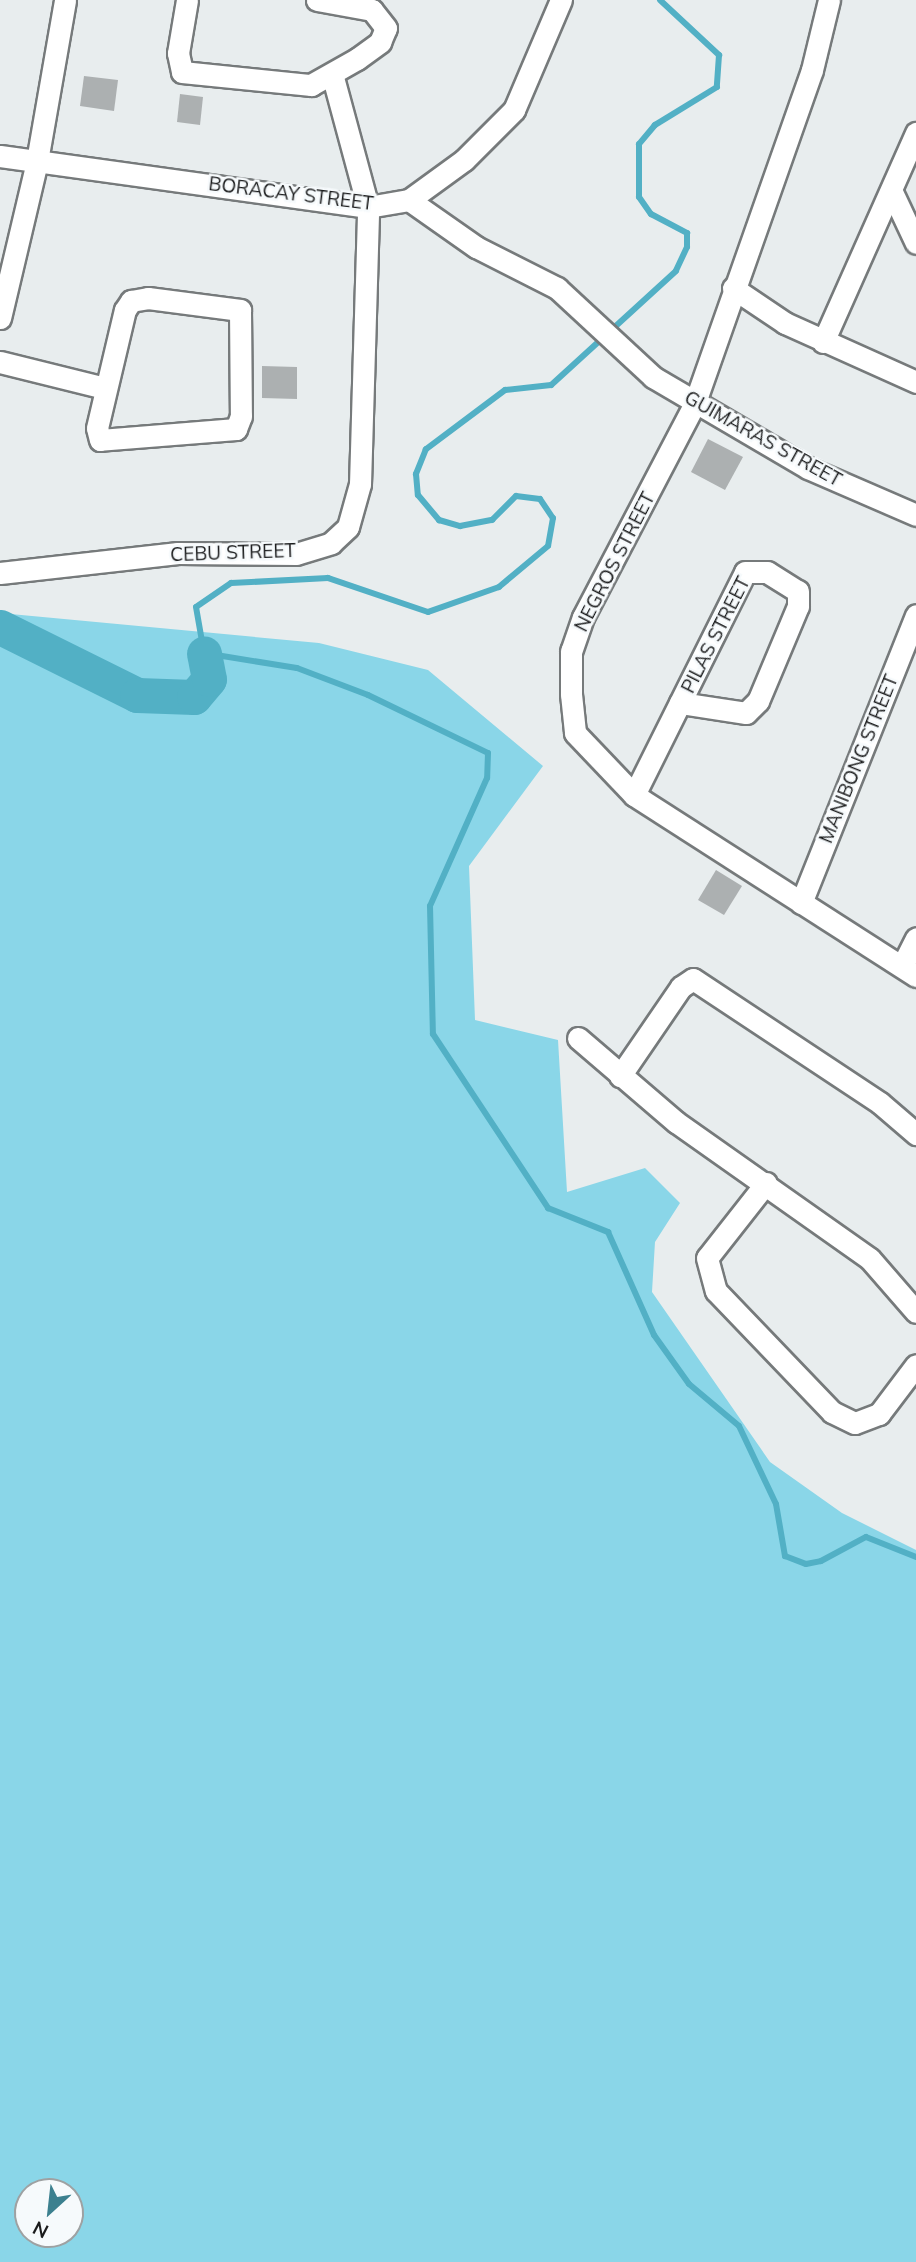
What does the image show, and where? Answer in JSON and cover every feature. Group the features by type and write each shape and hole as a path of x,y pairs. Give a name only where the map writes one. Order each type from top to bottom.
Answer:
{"street":[{"path":"0,318 37,161 65,0"},
{"path":"187,0 178,53 183,72 311,85 333,78 380,42 386,28 372,10 317,0"},
{"name":"BORACAY STREET","path":"0,156 368,207 408,200 464,160 514,110 561,0"},
{"name":"NEGROS STREET","path":"829,0 812,70 733,288 695,403 583,617 571,651 575,733 634,795 739,857 801,903 909,971"},
{"name":"CEBU STREET","path":"0,573 178,553 296,554 331,543 348,527 360,484 368,207 333,78"},
{"path":"823,342 916,133"},
{"path":"892,192 916,243"},
{"name":"GUIMARAS STREET","path":"408,200 476,247 557,288 586,312 653,377 695,403 808,468 916,514"},
{"path":"733,288 823,342 916,382"},
{"path":"131,301 240,310 241,416 236,429 100,440 105,388 131,301"},
{"path":"0,362 105,388"},
{"name":"PILAS STREET","path":"634,795 745,572 767,572 798,591 798,606 758,701 746,713 680,704"},
{"name":"MANIBONG STREET","path":"801,903 916,615"},
{"path":"909,971 916,938"},
{"path":"620,1076 681,987 693,979 880,1103 916,1134"},
{"path":"578,1038 676,1122 870,1259 916,1312"},
{"path":"766,1183 707,1258 716,1292 832,1412 855,1423 879,1414 916,1365"}],"shaded area":[{"path":"0,613 319,643 428,670 543,766 469,866 475,1020 558,1040 567,1192 645,1168 680,1203 655,1242 652,1292 770,1462 842,1513 916,1550 916,2262 0,2262"}],"building":[{"path":"84,76 118,80 114,111 80,106"},
{"path":"180,94 203,97 200,125 177,122"},
{"path":"262,366 297,367 297,399 262,398"},
{"path":"708,439 743,457 725,490 691,472"},
{"path":"716,870 742,886 724,915 698,900"}],"waterway":[{"path":"660,0 719,55 717,87 655,125 639,144 639,197 651,214 687,233 687,247 676,271 551,385 505,390 426,449 416,474 418,495 439,520 460,526 492,520 516,496 540,499 553,518 548,546 499,587 428,612 328,578 231,583 196,607 204,653 297,668 368,695 488,753 487,778 430,906 433,1034 548,1208 608,1232 654,1335 689,1384 739,1426 776,1504 785,1556 806,1564 821,1561 866,1537 916,1557"},
{"path":"0,627 137,695 194,697 209,679 204,653"}]}
